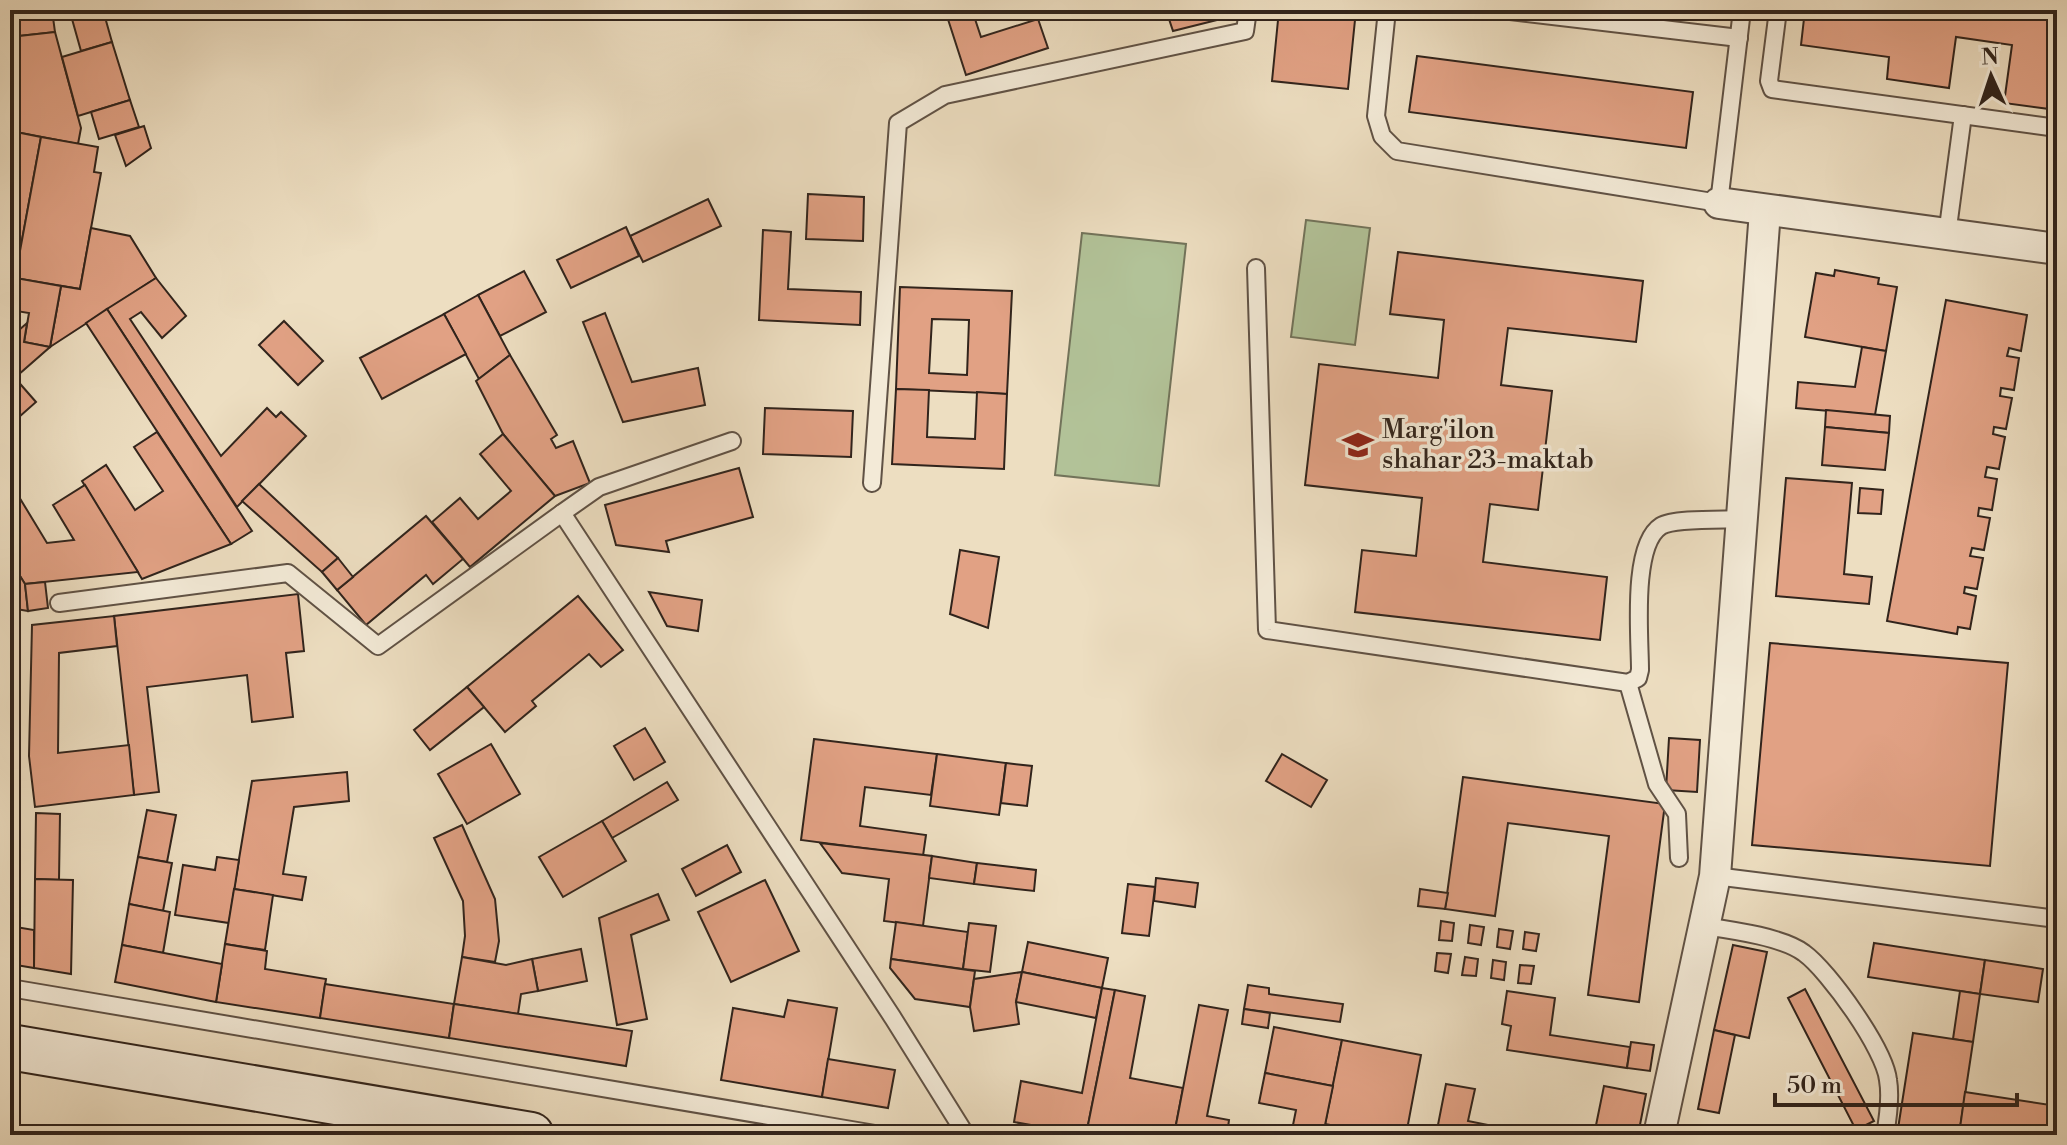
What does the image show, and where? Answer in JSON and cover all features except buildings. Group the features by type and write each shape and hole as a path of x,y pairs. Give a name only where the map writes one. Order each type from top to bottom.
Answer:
{"main road":[{"path":"10,1047 531,1135"}],"street":[{"path":"1719,203 2057,249"},
{"path":"1659,1135 1715,876 1765,211"}],"lane":[{"path":"872,483 898,123 945,95 1245,31 1248,10"},
{"path":"1387,10 1376,116 1382,136 1397,151 1719,203 1742,10"},
{"path":"1502,10 1739,38"},
{"path":"1778,10 1769,81 1772,89 2057,128"},
{"path":"1947,235 1963,115"},
{"path":"1256,268 1267,630 1628,683 1638,678 1640,670 1639,585 1648,538 1663,524 1742,519"},
{"path":"59,603 288,573 378,646 599,487 732,441"},
{"path":"562,513 893,1018 966,1135"},
{"path":"1628,683 1657,784 1677,814 1679,858"},
{"path":"1715,876 2057,919"},
{"path":"1704,926 1739,931 1803,951 1819,968 1858,1016 1888,1078 1885,1135"},
{"path":"10,988 881,1135"},
{"path":"10,1134 18,1135"}],"green space":[{"path":"1306,220 1370,228 1355,345 1291,337"},
{"path":"1082,233 1186,244 1159,486 1055,475"}],"place":[{"name":"Marg'ilon shahar 23-maktab","path":"1358,445"}]}
